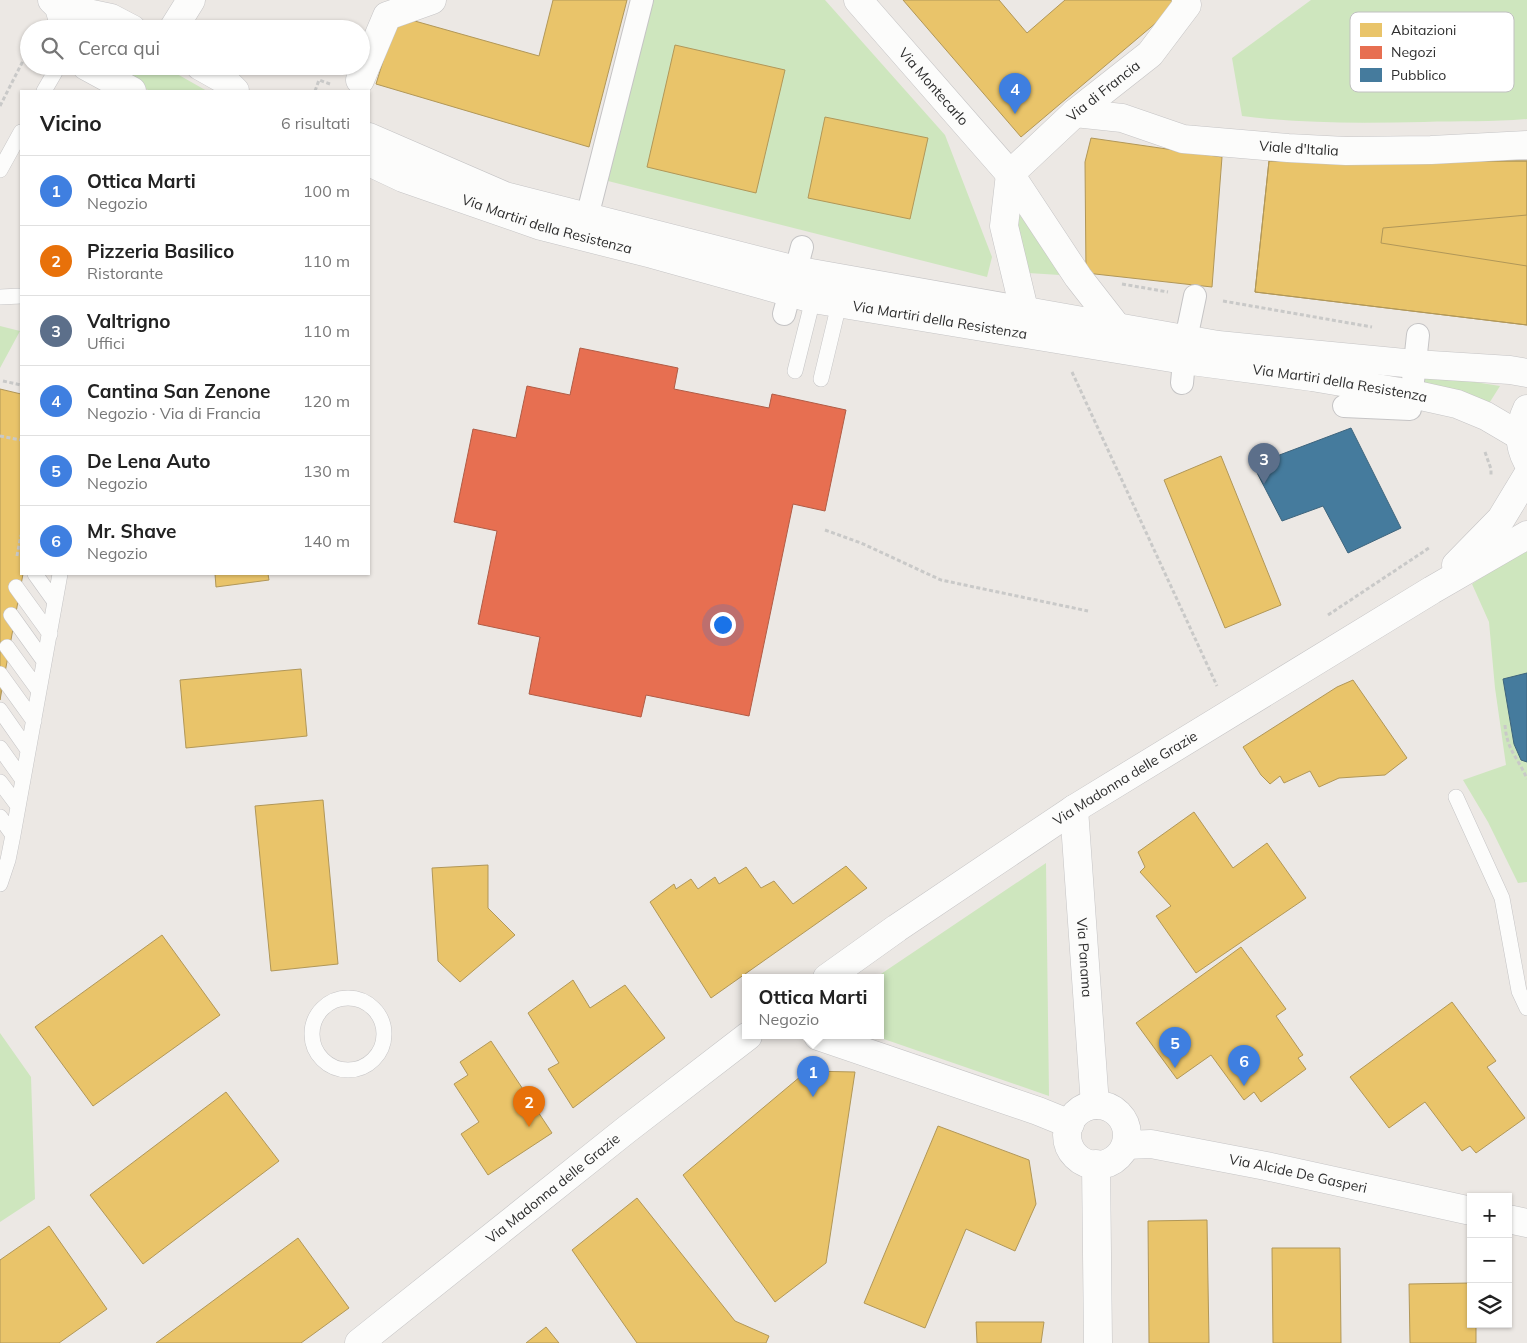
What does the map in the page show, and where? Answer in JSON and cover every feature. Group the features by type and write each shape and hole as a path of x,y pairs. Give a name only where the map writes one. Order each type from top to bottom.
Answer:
{"main road":[{"path":"52,0 74,18 111,18 115,20"},
{"path":"179,20 191,0"},
{"path":"370,56 387,16 432,0"},
{"name":"Via Montecarlo","path":"858,0 1010,174 1078,277 1117,327"},
{"name":"Via di Francia","path":"1010,174 1075,113 1150,54 1186,5 1186,0"},
{"path":"103,75 130,90"},
{"path":"216,75 234,90"},
{"path":"360,80 362,75"},
{"name":"Viale d'Italia","path":"1075,113 1122,118 1183,139 1288,148 1346,151 1431,150 1527,145"},
{"name":"Via Martiri della Resistenza","path":"370,137 505,196 587,217 804,288 1016,310 1117,327 1184,361"},
{"name":"Via Martiri della Resistenza","path":"370,162 403,178 541,226 652,254 804,288 1184,361 1312,377 1412,394 1457,404 1486,416 1524,448"},
{"path":"1010,174 1004,226 1022,302 1016,310"},
{"name":"Via Martiri della Resistenza","path":"1184,361 1218,345 1527,373"},
{"name":"Via Martiri della Resistenza","path":"1524,448 1522,423 1527,409"},
{"name":"Via Madonna delle Grazie","path":"1432,590 1501,519 1527,476"},
{"name":"Via Madonna delle Grazie","path":"833,974 897,928 1074,809 1432,590 1527,535"},
{"name":"Via Panama","path":"1074,809 1095,1105"},
{"name":"Via Madonna delle Grazie","path":"360,1343 626,1130 744,1039"},
{"path":"827,1039 1038,1110 1070,1124"},
{"path":"1095,1105 1105,1106 1114,1110 1121,1116 1126,1125 1126,1145 1121,1153 1106,1163 1096,1164 1078,1158 1068,1142 1070,1124 1074,1116 1080,1110 1095,1105"},
{"name":"Via Alcide De Gasperi","path":"1126,1145 1152,1144 1276,1168 1467,1210"},
{"path":"1096,1164 1098,1343"},
{"path":"1512,1220 1527,1223"}],"street":[{"name":"Via Martiri della Resistenza","path":"587,217 642,0"},
{"path":"1184,361 1195,296"},
{"path":"1344,406 1410,410 1418,335"}],"lane":[{"path":"45,90 53,75"},
{"path":"0,170 20,134"},
{"path":"795,371 804,288"},
{"path":"804,288 821,379"},
{"path":"0,297 20,296"},
{"path":"36,575 55,602"},
{"path":"0,884 3,859 13,835 60,575"},
{"path":"16,587 50,634"},
{"path":"11,615 44,661"},
{"path":"7,647 39,691"},
{"path":"0,674 34,721"},
{"path":"0,710 28,750"},
{"path":"0,748 23,780"},
{"path":"0,782 18,806"},
{"path":"1456,797 1502,898 1519,991 1527,1008"},
{"path":"0,817 13,835"},
{"path":"346,998 369,1004 377,1012 382,1022 383,1045 378,1055 370,1063 359,1068 347,1070 335,1068 317,1052 313,1041 313,1029 317,1017 324,1008 334,1001 346,998"}],"path":[{"path":"0,106 20,68"},
{"path":"4,101 10,104"},
{"path":"1080,370 1070,368 1218,687 1226,682"},
{"path":"3,381 20,385"},
{"path":"0,436 20,440"},
{"path":"1484,450 1491,469 1490,479"},
{"path":"825,530 861,542 941,580 1088,611"},
{"path":"1324,617 1430,548"},
{"path":"1504,725 1506,739 1511,752 1524,770 1527,779"}],"green space":[{"path":"650,0 825,0 945,135 992,257 987,277 608,181"},
{"path":"1311,0 1527,0 1527,119 1356,123 1310,122 1242,116 1232,58"},
{"path":"121,75 179,75 205,90 148,90"},
{"path":"1014,206 1060,275 1028,273"},
{"path":"0,326 20,331 0,368"},
{"path":"1424,374 1500,386 1488,405 1457,390 1422,384"},
{"path":"1527,547 1527,882 1518,883 1488,822 1463,780 1506,765 1495,688 1489,622 1472,584"},
{"path":"1046,863 1049,1096 884,1039 884,974 881,974"},
{"path":"0,1033 31,1077 35,1199 0,1222"}],"building: Abitazioni":[{"path":"553,0 627,0 589,147 376,84 397,16 539,56"},
{"path":"903,0 999,0 1027,33 1065,0 1183,0 1021,137"},
{"path":"675,45 785,70 756,193 647,167"},
{"path":"825,117 928,138 910,219 808,198"},
{"path":"1091,138 1222,157 1212,287 1086,273 1085,162"},
{"path":"1269,161 1527,161 1527,215 1383,228 1381,243 1527,266 1527,325 1255,292"},
{"path":"1269,161 1527,161 1527,325 1255,292"},
{"path":"0,389 20,394 20,575 23,575 0,700"},
{"path":"1221,456 1281,605 1225,628 1164,480"},
{"path":"215,575 268,575 269,580 216,587"},
{"path":"301,669 307,736 186,748 180,680"},
{"path":"1353,680 1407,758 1385,775 1339,778 1319,787 1310,771 1284,783 1280,776 1270,784 1261,775 1243,747 1337,687"},
{"path":"323,800 338,964 271,971 255,806"},
{"path":"1194,812 1233,868 1267,843 1306,898 1196,973 1156,916 1171,906 1140,872 1145,867 1138,852"},
{"path":"488,865 488,908 515,935 460,982 438,961 432,868"},
{"path":"846,866 867,888 745,974 742,974 742,976 711,998 650,902 674,884 676,889 691,879 698,889 715,877 719,884 746,867 761,888 774,881 793,904"},
{"path":"162,935 220,1015 93,1106 35,1027"},
{"path":"1241,947 1286,1009 1276,1016 1303,1055 1298,1058 1306,1069 1261,1102 1254,1092 1244,1100 1211,1055 1177,1079 1136,1023"},
{"path":"573,980 590,1008 625,985 665,1038 573,1108 548,1069 559,1063 528,1013"},
{"path":"1452,1002 1496,1061 1487,1067 1525,1118 1476,1153 1470,1146 1462,1151 1425,1102 1389,1128 1350,1077"},
{"path":"491,1041 552,1133 488,1175 461,1134 479,1122 454,1084 468,1075 460,1062"},
{"path":"807,1071 855,1072 826,1263 775,1302 683,1175"},
{"path":"226,1092 279,1161 143,1264 90,1195"},
{"path":"938,1126 1029,1160 1036,1204 1015,1251 966,1229 925,1328 864,1303"},
{"path":"637,1198 735,1321 769,1336 766,1343 637,1343 572,1250"},
{"path":"1207,1220 1209,1343 1149,1343 1148,1221"},
{"path":"49,1226 107,1309 59,1343 0,1343 0,1260"},
{"path":"298,1238 349,1308 301,1343 156,1343"},
{"path":"1272,1248 1340,1248 1341,1343 1273,1343"},
{"path":"1467,1283 1467,1328 1476,1328 1476,1343 1410,1343 1409,1284"},
{"path":"976,1322 1044,1322 1041,1343 977,1343"},
{"path":"546,1327 559,1343 526,1343"}],"building: Negozi":[{"path":"580,348 678,368 674,389 769,408 772,394 846,410 825,511 793,504 749,716 646,695 641,717 529,694 540,637 478,624 497,531 454,522 473,429 516,438 527,386 570,395"}],"building: Pubblico":[{"path":"1351,428 1401,528 1348,553 1323,506 1282,521 1253,465"},
{"path":"1527,673 1527,762 1521,760 1514,744 1503,679"}],"place":[{"name":"Cantina San Zenone","path":"1015,114"},
{"name":"Valtrigno","path":"1264,484"},
{"name":"De Lena Auto","path":"1175,1068"},
{"name":"Mr. Shave","path":"1244,1086"},
{"name":"Ottica Marti","path":"813,1097"},
{"name":"Pizzeria Basilico","path":"529,1127"}]}
